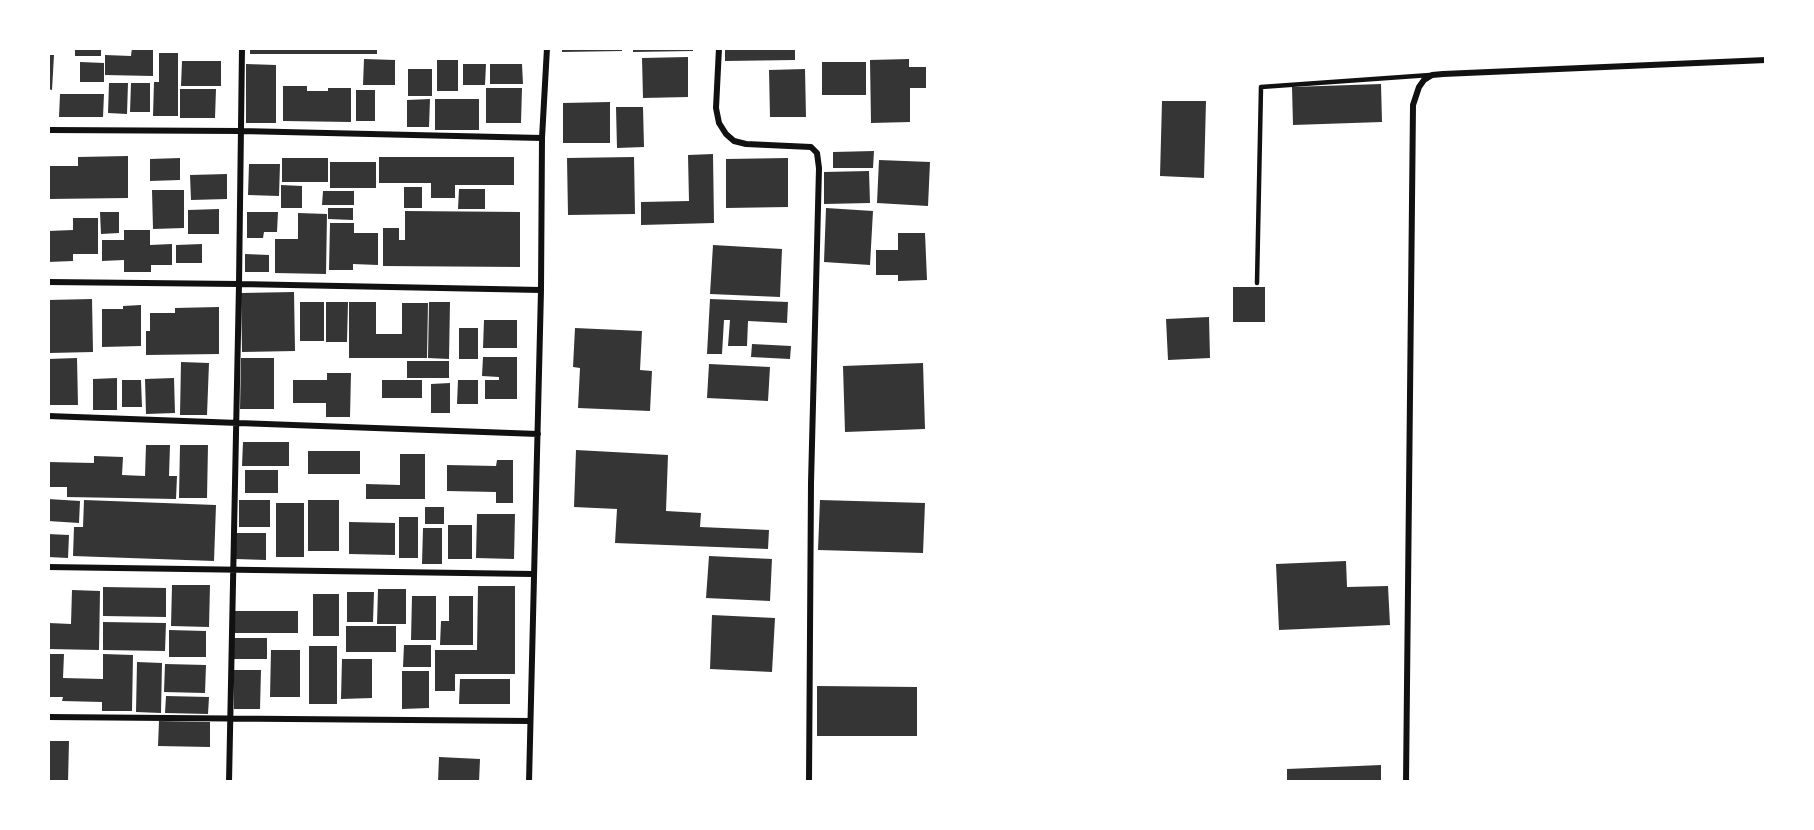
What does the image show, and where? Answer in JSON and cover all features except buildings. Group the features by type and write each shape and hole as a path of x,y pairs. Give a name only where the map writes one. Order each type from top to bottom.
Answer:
{"street":[{"path":"229,782 242,48"},
{"path":"529,782 541,290 542,138 546,48"},
{"path":"718,48 716,108 719,123 726,134 734,141 746,144 811,147 817,153 819,168 811,472 809,782"},
{"path":"1406,782 1413,105 1419,87 1432,75 1766,60"},
{"path":"48,130 241,131 542,138"},
{"path":"48,282 541,290"},
{"path":"48,416 538,434"},
{"path":"48,567 533,574"},
{"path":"48,717 530,721"}],"lane":[{"path":"1257,283 1261,87 1432,75"}]}
